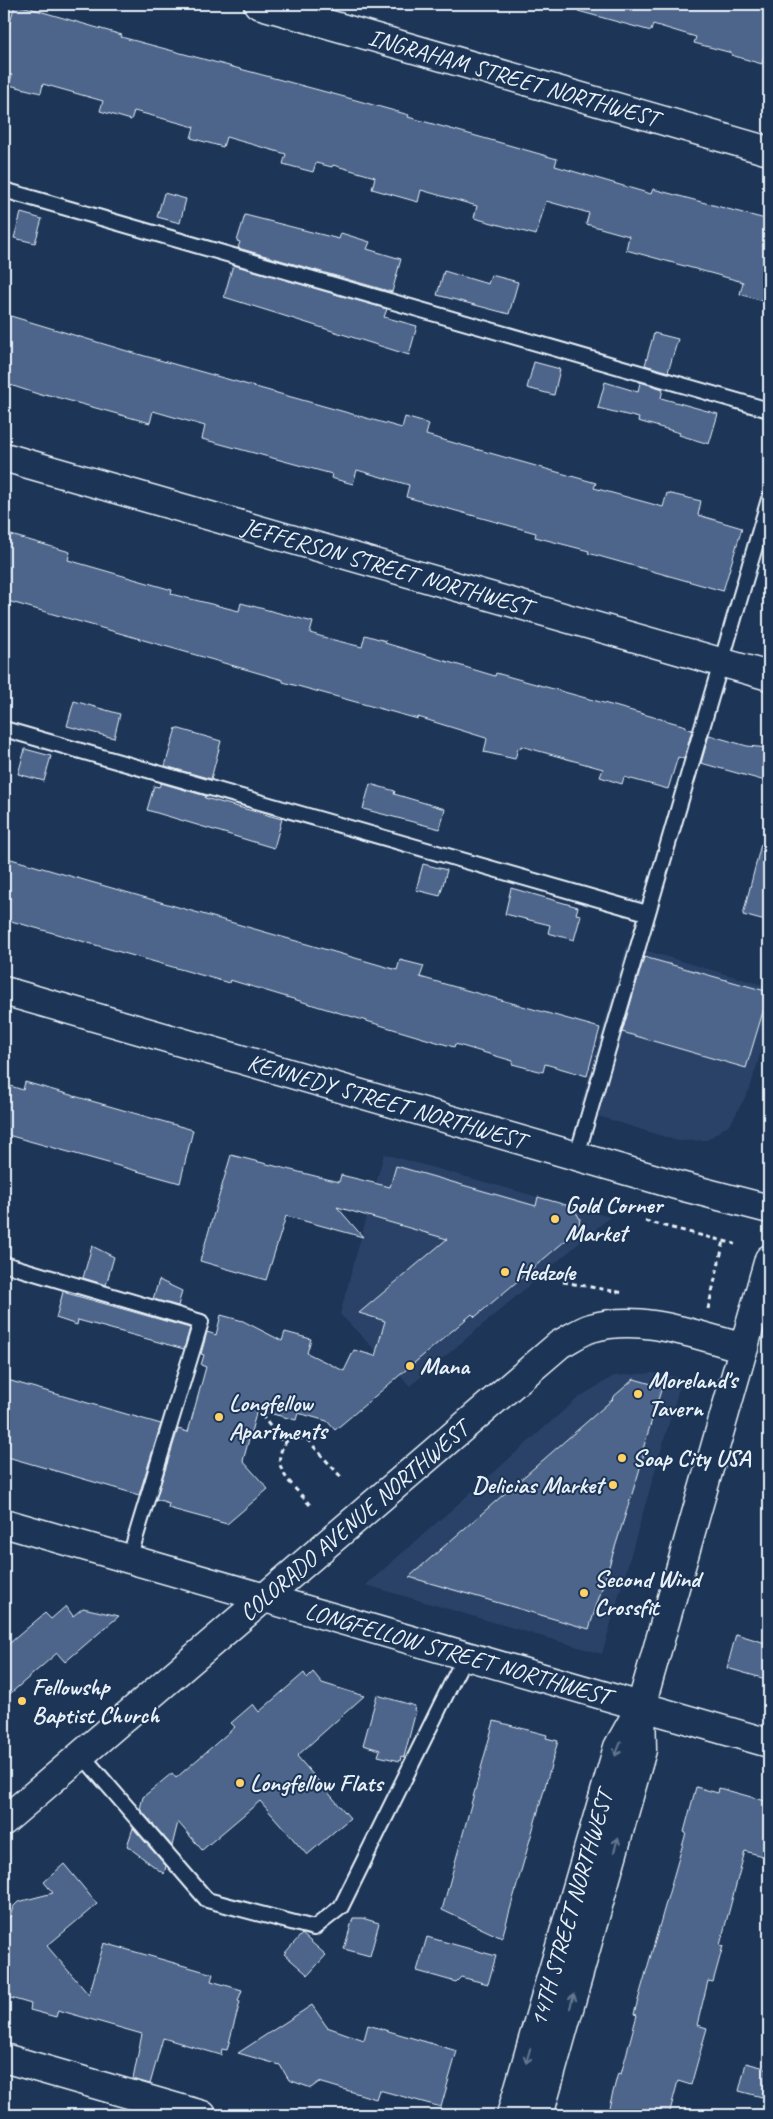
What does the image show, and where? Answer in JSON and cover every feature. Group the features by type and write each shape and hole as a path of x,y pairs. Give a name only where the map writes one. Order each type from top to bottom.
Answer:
{"street":[{"name":"INGRAHAM STREET NORTHWEST","path":"258,4 769,151"},
{"name":"JEFFERSON STREET NORTHWEST","path":"4,457 769,676"},
{"name":"KENNEDY STREET NORTHWEST","path":"4,991 680,1186 769,1209"},
{"name":"14TH STREET NORTHWEST","path":"511,2115 618,1747 641,1706 769,1259"},
{"name":"COLORADO AVENUE NORTHWEST","path":"4,1821 560,1344 591,1328 646,1323 744,1348"},
{"name":"LONGFELLOW STREET NORTHWEST","path":"4,1523 769,1743"},
{"name":"14TH STREET NORTHWEST","path":"540,2115 642,1750 641,1706"},
{"path":"4,2058 202,2115"}],"lane":[{"path":"4,190 769,410"},
{"path":"577,1155 769,499"},
{"path":"4,729 647,914"},
{"path":"4,1264 201,1322 129,1559"},
{"path":"81,1754 207,1900 314,1928 342,1907 464,1656"}],"path":[{"path":"645,1221 735,1244"},
{"path":"708,1312 724,1241"},
{"path":"256,1408 284,1444"},
{"path":"310,1505 281,1472 278,1456 284,1444 291,1436 308,1440 341,1477"}],"shaded area":[{"path":"627,945 769,987 769,1024 750,1088 731,1123 707,1140 678,1141 579,1110"},
{"path":"384,1154 610,1217 410,1386 340,1314"},
{"path":"653,1373 682,1378 602,1654 366,1585 578,1398 614,1376"}],"building":[{"path":"15,4 122,35 121,37 352,99 409,115 408,117 557,159 555,166 651,194 653,189 769,220 769,303 740,294 743,282 626,250 629,236 586,224 589,213 546,201 536,235 474,218 477,206 421,190 418,202 372,189 375,177 333,165 332,167 316,163 313,172 283,164 286,154 226,137 223,147 191,138 194,127 134,111 131,120 100,111 103,101 43,84 41,93 9,85 12,75 4,73 4,44"},
{"path":"579,4 769,4 769,39 762,64 731,55 732,53 694,43 696,37 653,24 651,31 578,11"},
{"path":"164,193 186,199 180,223 157,217"},
{"path":"21,213 42,219 35,243 14,238"},
{"path":"245,215 339,239 341,233 370,242 367,249 401,259 392,292 238,248 240,242 237,241"},
{"path":"233,265 387,309 384,317 417,326 409,355 224,297"},
{"path":"444,271 488,284 491,275 518,282 509,314 437,295"},
{"path":"4,314 127,351 402,428 405,417 429,424 426,435 596,483 594,488 663,507 667,493 701,501 698,515 742,528 723,591 535,537 536,533 406,497 409,485 357,470 353,484 331,478 332,474 202,439 205,426 153,411 150,423 45,394 44,396 4,383"},
{"path":"654,333 678,339 668,372 645,365"},
{"path":"534,362 560,369 554,395 527,388"},
{"path":"605,382 638,392 640,382 663,389 661,398 718,414 709,444 679,435 680,433 638,421 639,418 598,408"},
{"path":"4,533 70,552 68,560 172,590 171,594 239,611 241,603 313,622 310,633 330,639 362,647 365,635 386,641 385,643 495,676 496,673 686,726 686,728 692,730 684,759 678,757 668,789 624,777 622,784 600,777 603,769 521,746 520,749 518,748 515,759 484,752 486,738 418,717 418,719 283,682 283,680 4,600"},
{"path":"74,701 120,714 114,738 67,726"},
{"path":"176,728 221,741 211,779 165,766"},
{"path":"709,735 747,746 769,748 769,782 701,763"},
{"path":"25,749 51,756 44,781 18,774"},
{"path":"161,783 206,796 205,798 282,819 274,848 147,810 154,786 159,787"},
{"path":"370,784 395,791 394,794 445,809 440,829 363,809"},
{"path":"761,844 769,845 769,922 743,915"},
{"path":"4,857 397,970 400,960 424,966 420,977 600,1028 587,1076 545,1064 543,1072 512,1064 513,1061 455,1044 454,1047 230,980 229,983 4,919"},
{"path":"423,864 447,870 440,896 416,890"},
{"path":"511,888 578,907 576,914 581,915 574,940 548,933 550,925 505,914"},
{"path":"644,957 769,992 746,1068 622,1032"},
{"path":"25,1082 193,1130 180,1183 4,1134 4,1084 23,1090"},
{"path":"231,1155 339,1182 341,1175 390,1187 396,1166 536,1206 538,1197 573,1207 580,1219 578,1230 475,1317 472,1314 335,1430 327,1421 298,1413 296,1420 257,1410 243,1461 268,1489 227,1524 168,1508 169,1503 156,1499 178,1429 188,1432 206,1367 201,1365 204,1355 201,1354 207,1332 216,1335 221,1315 243,1321 282,1341 285,1332 311,1339 307,1353 344,1371 354,1350 375,1356 385,1321 359,1313 447,1239 337,1207 363,1237 286,1216 266,1280 200,1261"},
{"path":"92,1246 114,1257 106,1285 83,1278"},
{"path":"159,1280 182,1291 178,1306 153,1299"},
{"path":"63,1292 190,1328 184,1349 78,1320 77,1325 56,1318"},
{"path":"4,1379 161,1424 139,1495 4,1456"},
{"path":"634,1379 662,1387 643,1449 645,1450 638,1475 589,1629 409,1577 613,1399"},
{"path":"66,1606 73,1616 83,1608 119,1616 65,1662 57,1653 4,1699 4,1648 45,1613 51,1619"},
{"path":"736,1634 769,1644 769,1680 727,1668"},
{"name":"Longfellow Flats","path":"313,1672 322,1683 364,1696 297,1756 350,1818 307,1855 260,1801 202,1850 178,1822 172,1846 140,1809 143,1797 172,1773 176,1778 235,1727 231,1723 253,1704 259,1712 304,1673 307,1678"},
{"path":"377,1695 415,1706 414,1710 416,1711 404,1757 401,1756 400,1761 378,1756 380,1750 363,1745"},
{"path":"494,1721 547,1735 546,1738 558,1741 502,1938 442,1910"},
{"path":"696,1787 718,1793 719,1788 769,1802 769,1858 745,1851 720,1945 723,1946 713,1982 708,1981 697,2025 707,2028 691,2085 678,2081 669,2115 607,2115 618,2073 621,2074 637,2015 634,2014 686,1833 684,1832"},
{"path":"133,1828 166,1866 164,1874 127,1846"},
{"path":"64,1864 97,1904 47,1946 89,1995 104,1943 213,1974 211,1981 242,1990 227,2050 222,2049 221,2055 163,2038 150,2084 133,2079 142,2034 58,2010 56,2017 30,2010 31,2004 4,1996 4,1921 10,1917 13,1907 18,1902 53,1893 44,1882"},
{"path":"353,1918 362,1918 379,1923 370,1956 344,1949"},
{"path":"302,1934 326,1955 308,1975 284,1954"},
{"path":"427,1937 496,1956 488,1984 461,1977 456,1982 417,1971"},
{"path":"312,2005 327,2027 364,2040 368,2025 457,2051 441,2107 379,2090 376,2099 319,2082 311,2088 289,2080 280,2065 238,2053"},
{"path":"746,2063 769,2069 762,2097 739,2091"}],"place":[{"name":"Gold Corner Market","path":"555,1219"},
{"name":"Hedzole","path":"505,1272"},
{"name":"Mana","path":"410,1366"},
{"name":"Moreland's Tavern","path":"638,1394"},
{"name":"Longfellow Apartments","path":"219,1417"},
{"name":"Soap City USA","path":"622,1458"},
{"name":"Delicias Market","path":"613,1485"},
{"name":"Second Wind Crossfit","path":"584,1593"},
{"name":"Fellowshp Baptist Church","path":"22,1701"},
{"name":"Longfellow Flats","path":"240,1783"}]}
